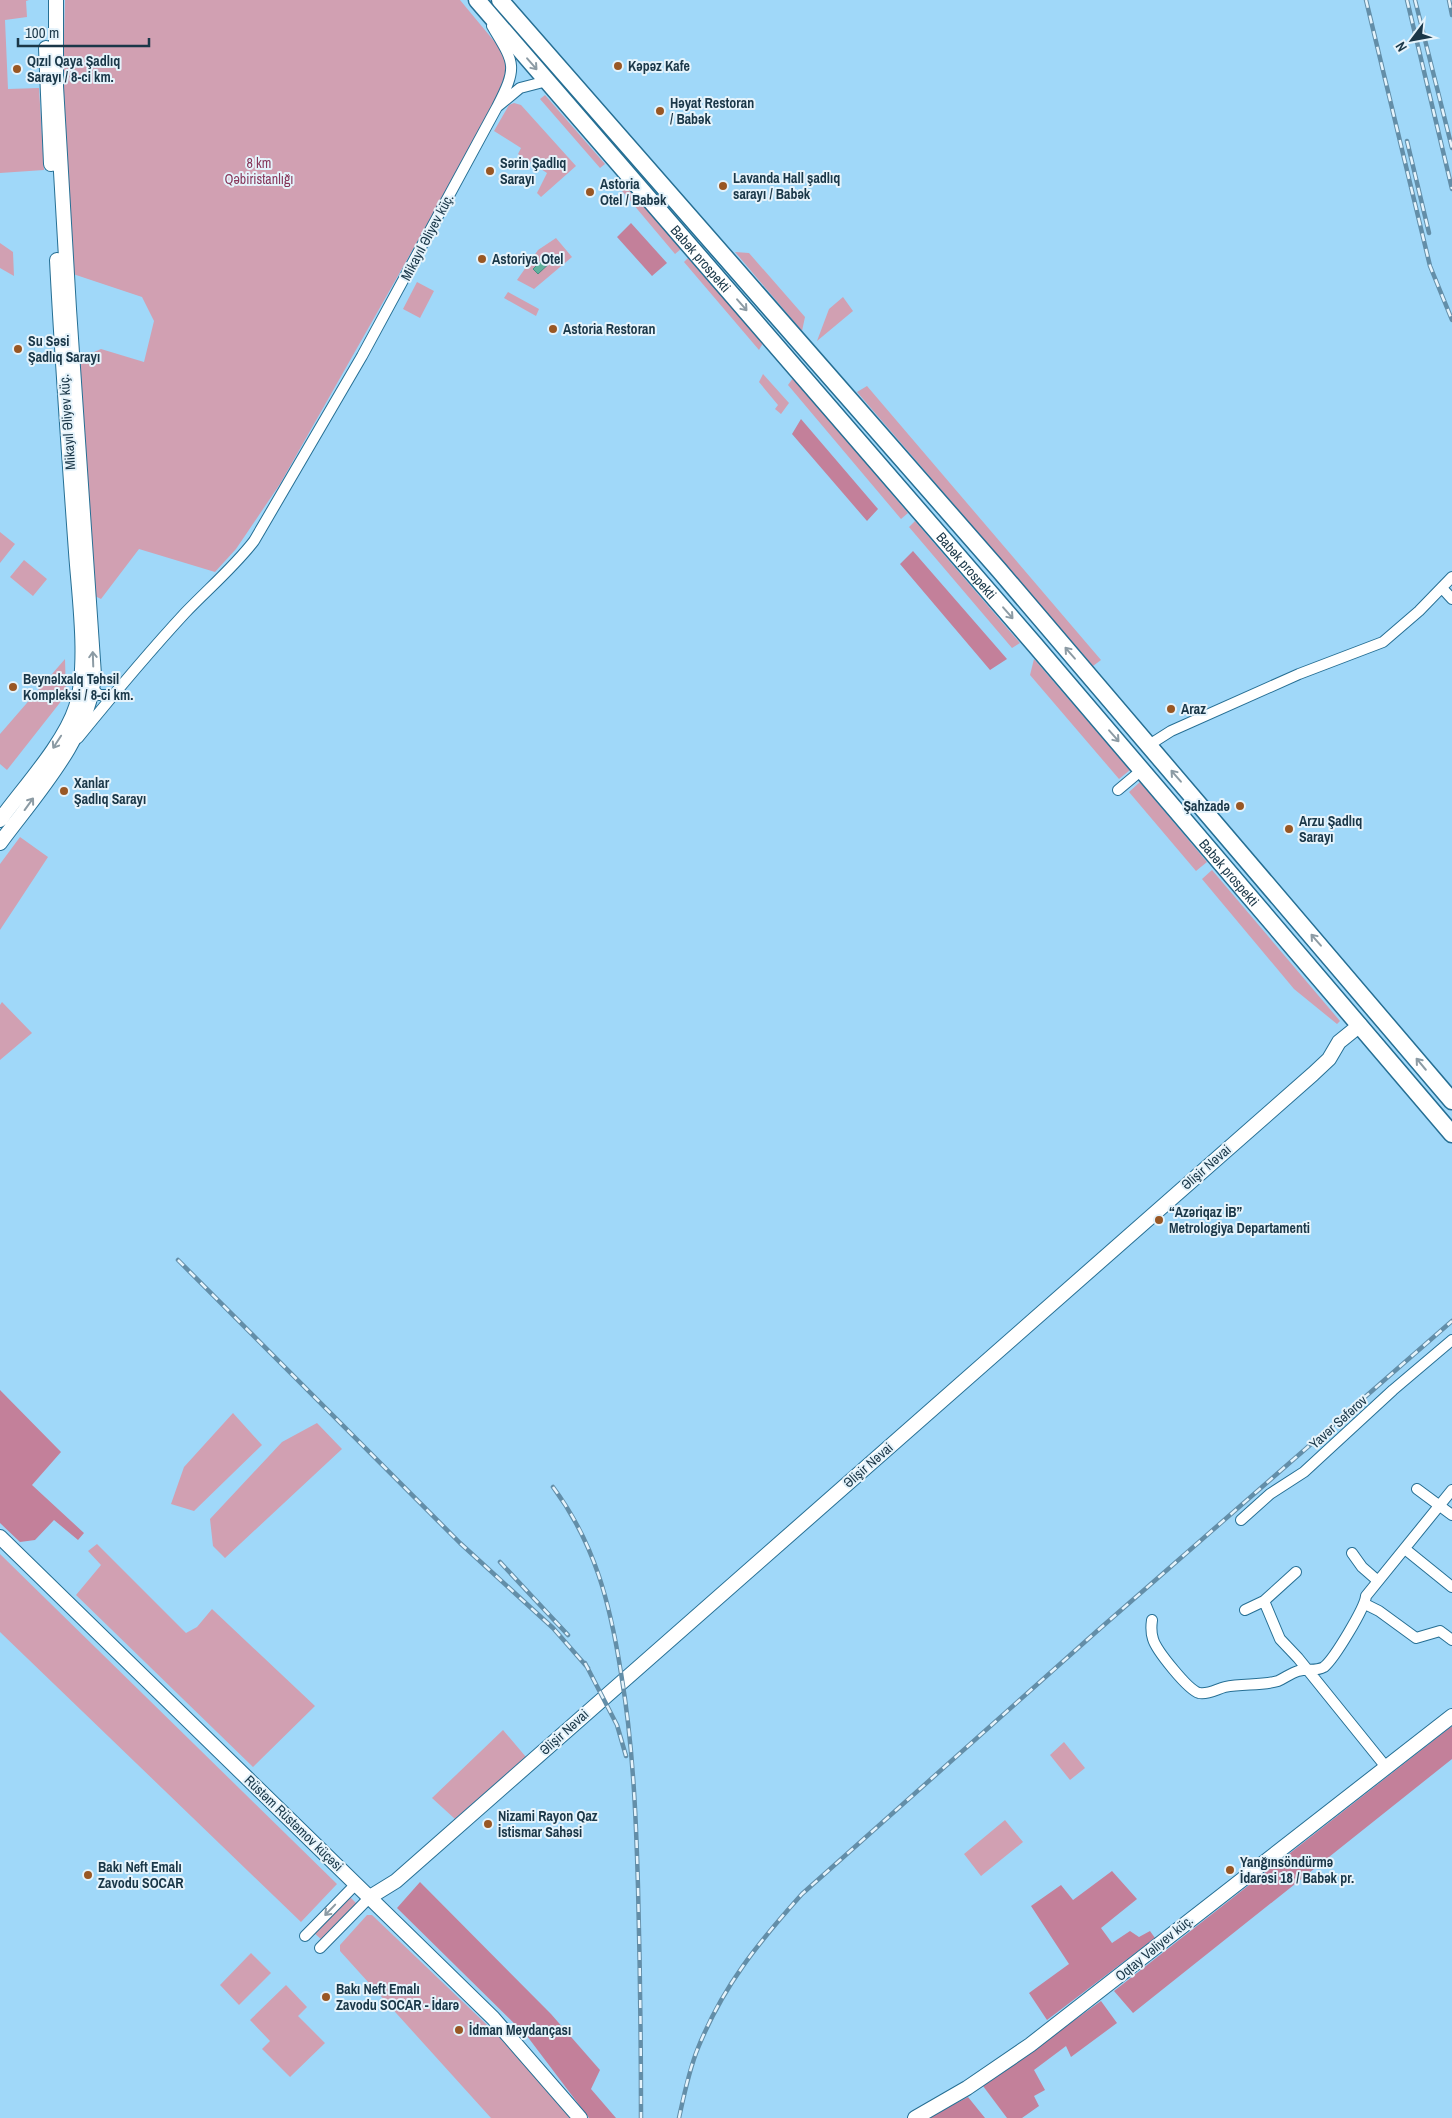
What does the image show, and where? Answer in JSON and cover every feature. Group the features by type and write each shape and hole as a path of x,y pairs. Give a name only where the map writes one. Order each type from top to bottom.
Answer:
{"main road":[{"name":"Babək prospekti","path":"477,0 1143,769 1452,1134"},
{"name":"Babək prospekti","path":"500,0 999,570 1452,1101"},
{"path":"774,342 803,367 873,450 877,453 884,452 885,448 882,442 857,414 844,392"},
{"path":"936,530 926,514 902,485 901,479 904,475 908,474 915,480 976,552 999,570"}],"street":[{"name":"Mikayıl Əliyev küç.","path":"0,820 53,748 69,722 80,690 82,658 46,84 47,0"},
{"path":"0,843 63,757 81,728 93,689 94,658 68,300 57,96 56,0"},
{"name":"Mikayıl Əliyev küç.","path":"63,757 146,655 204,592 242,556 254,541 362,356 497,107 511,77 510,56 477,0"},
{"path":"497,107 520,88 547,81"},
{"path":"1149,745 1171,731 1299,674 1384,642 1449,582"},
{"path":"1449,582 1452,599"},
{"path":"93,689 99,695 113,694"},
{"path":"69,722 113,694"},
{"path":"1118,790 1143,769"},
{"name":"Əlişir Nəvai","path":"370,1897 396,1881 1313,1074 1329,1059 1339,1042 1360,1025"},
{"name":"Yavər Səfərov","path":"1241,1520 1270,1494 1304,1472 1393,1390 1452,1340"},
{"path":"1417,1489 1452,1515"},
{"path":"1152,1620 1151,1633 1153,1642 1191,1690 1201,1693 1225,1687 1274,1682 1299,1671 1316,1671 1327,1664 1366,1604 1366,1596 1452,1490"},
{"name":"Rüstəm Rüstəmov küçəsi","path":"0,1537 503,2029 580,2118"},
{"path":"1405,1549 1452,1587"},
{"path":"1352,1553 1362,1567 1378,1581"},
{"path":"1245,1610 1264,1601 1296,1572"},
{"path":"1264,1601 1280,1639 1308,1670 1386,1767"},
{"path":"1366,1604 1379,1611 1416,1638 1440,1631 1452,1640"},
{"name":"Oqtay Vəliyev küç.","path":"915,2118 967,2088 1030,2045 1452,1716"},
{"path":"304,1936 356,1884"},
{"path":"320,1948 370,1897"}],"green space":[{"path":"0,0 29,0 26,1 27,17 5,20 8,89 39,88 44,170 0,173"},
{"name":"8 km Qəbiristanlığı","path":"65,0 460,0 504,53 507,68 497,101 280,484 236,549 215,572 139,549 101,599 95,596 80,358 101,349 144,362 154,321 142,297 73,274 63,72"},
{"path":"545,95 605,164 600,168 540,99"},
{"path":"514,103 521,105 576,166 541,197 537,193 547,173 518,154 521,148 494,131 509,105"},
{"path":"627,187 681,249 675,254 622,191"},
{"path":"556,238 572,257 534,289 517,280 538,250"},
{"path":"0,243 13,252 14,276 0,268"},
{"path":"735,252 749,253 805,317 802,331"},
{"path":"688,258 763,343 759,350 684,262"},
{"path":"417,282 434,291 420,318 403,309"},
{"path":"508,292 539,309 536,316 504,298"},
{"path":"843,297 853,311 817,341 829,309"},
{"path":"763,374 789,403 781,414 775,409 778,405 759,382"},
{"path":"793,378 908,513 901,519 788,385"},
{"path":"867,386 1101,660 1093,666 857,392"},
{"path":"915,521 1020,643 1012,648 909,527"},
{"path":"0,532 15,544 0,563"},
{"path":"24,560 47,579 33,596 10,577"},
{"path":"65,659 66,695 7,770 0,764 0,734"},
{"path":"1034,659 1130,770 1119,779 1030,675"},
{"path":"1140,782 1207,862 1196,871 1129,792"},
{"path":"20,837 48,857 0,930 0,864"},
{"path":"1212,870 1340,1021 1337,1024 1294,989 1202,879"},
{"path":"2,1002 32,1033 0,1060 0,1005"},
{"path":"233,1413 262,1445 194,1511 171,1504 184,1467"},
{"path":"317,1423 342,1449 225,1558 213,1546 210,1519 282,1442"},
{"path":"97,1544 186,1633 197,1627 212,1609 315,1706 253,1767 76,1595 101,1565 88,1551"},
{"path":"0,1554 337,1884 301,1922 0,1632"},
{"path":"503,1730 526,1757 455,1819 432,1798"},
{"path":"1064,1742 1085,1768 1070,1780 1050,1755"},
{"path":"1005,1820 1023,1842 981,1876 964,1854"},
{"path":"349,1896 357,1904 322,1940 313,1932"},
{"path":"367,1915 372,1915 508,2045 571,2118 491,2118 340,1951 340,1945"},
{"path":"251,1953 271,1973 239,2005 220,1985"},
{"path":"286,1985 307,2007 298,2016 325,2043 290,2077 262,2049 270,2041 250,2020"}],"shaded area":[{"path":"631,223 667,263 652,276 617,237"},
{"path":"549,253 554,259 538,274 533,269"},
{"path":"801,419 878,509 867,521 792,434"},
{"path":"913,551 1007,659 990,670 900,564"},
{"path":"0,1390 61,1452 32,1485 84,1533 78,1540 54,1520 35,1540 20,1542 0,1523"},
{"path":"1452,1726 1452,1759 1133,2013 1114,1991"},
{"path":"1112,1871 1137,1899 1101,1928 1112,1943 1130,1931 1139,1937 1150,1931 1155,1938 1047,2020 1029,1993 1069,1964 1031,1906 1061,1885 1073,1900"},
{"path":"420,1882 551,2014 600,2070 591,2089 616,2118 589,2118 527,2036 397,1908"},
{"path":"1101,2001 1117,2023 1071,2057 1066,2046 1034,2070 1045,2090 1034,2096 1039,2106 1022,2118 1007,2118 983,2086"},
{"path":"968,2097 985,2118 928,2118"}],"railway":[{"path":"1366,0 1430,266 1452,320"},
{"path":"1407,0 1452,189"},
{"path":"1415,0 1452,148"},
{"path":"1449,0 1452,15"},
{"path":"1407,141 1429,233"},
{"path":"178,1260 460,1543 553,1628 588,1668"},
{"path":"679,2118 695,2056 719,2005 730,1985 756,1948 802,1894 1096,1632 1452,1321"},
{"path":"553,1487 568,1508 580,1530 599,1575 612,1622 625,1700 631,1753 636,1833 640,1974 641,2118"},
{"path":"500,1562 568,1635"},
{"path":"585,1663 617,1725 626,1756"}],"place":[{"name":"Kəpəz Kafe","path":"618,66"},
{"name":"Qızıl Qaya Şadlıq Sarayı / 8-ci km.","path":"17,69"},
{"name":"Həyat Restoran / Babək","path":"660,111"},
{"name":"Sərin Şadlıq Sarayı","path":"490,171"},
{"name":"Lavanda Hall şadlıq sarayı / Babək","path":"723,186"},
{"name":"Astoria Otel / Babək","path":"590,192"},
{"name":"Astoriya Otel","path":"482,259"},
{"name":"Astoria Restoran","path":"553,329"},
{"name":"Su Səsi Şadlıq Sarayı","path":"18,349"},
{"name":"Beynəlxalq Təhsil Kompleksi / 8-ci km.","path":"13,687"},
{"name":"Araz","path":"1171,709"},
{"name":"Xanlar Şadlıq Sarayı","path":"64,791"},
{"name":"Şahzadə","path":"1240,806"},
{"name":"Arzu Şadlıq Sarayı","path":"1289,829"},
{"name":"“Azəriqaz İB” Metrologiya Departamenti","path":"1159,1220"},
{"name":"Nizami Rayon Qaz İstismar Sahəsi","path":"488,1824"},
{"name":"Yanğınsöndürmə İdarəsi 18 / Babək pr.","path":"1230,1870"},
{"name":"Bakı Neft Emalı Zavodu SOCAR","path":"88,1875"},
{"name":"Bakı Neft Emalı Zavodu SOCAR - İdarə","path":"326,1997"},
{"name":"İdman Meydançası","path":"459,2030"}]}
